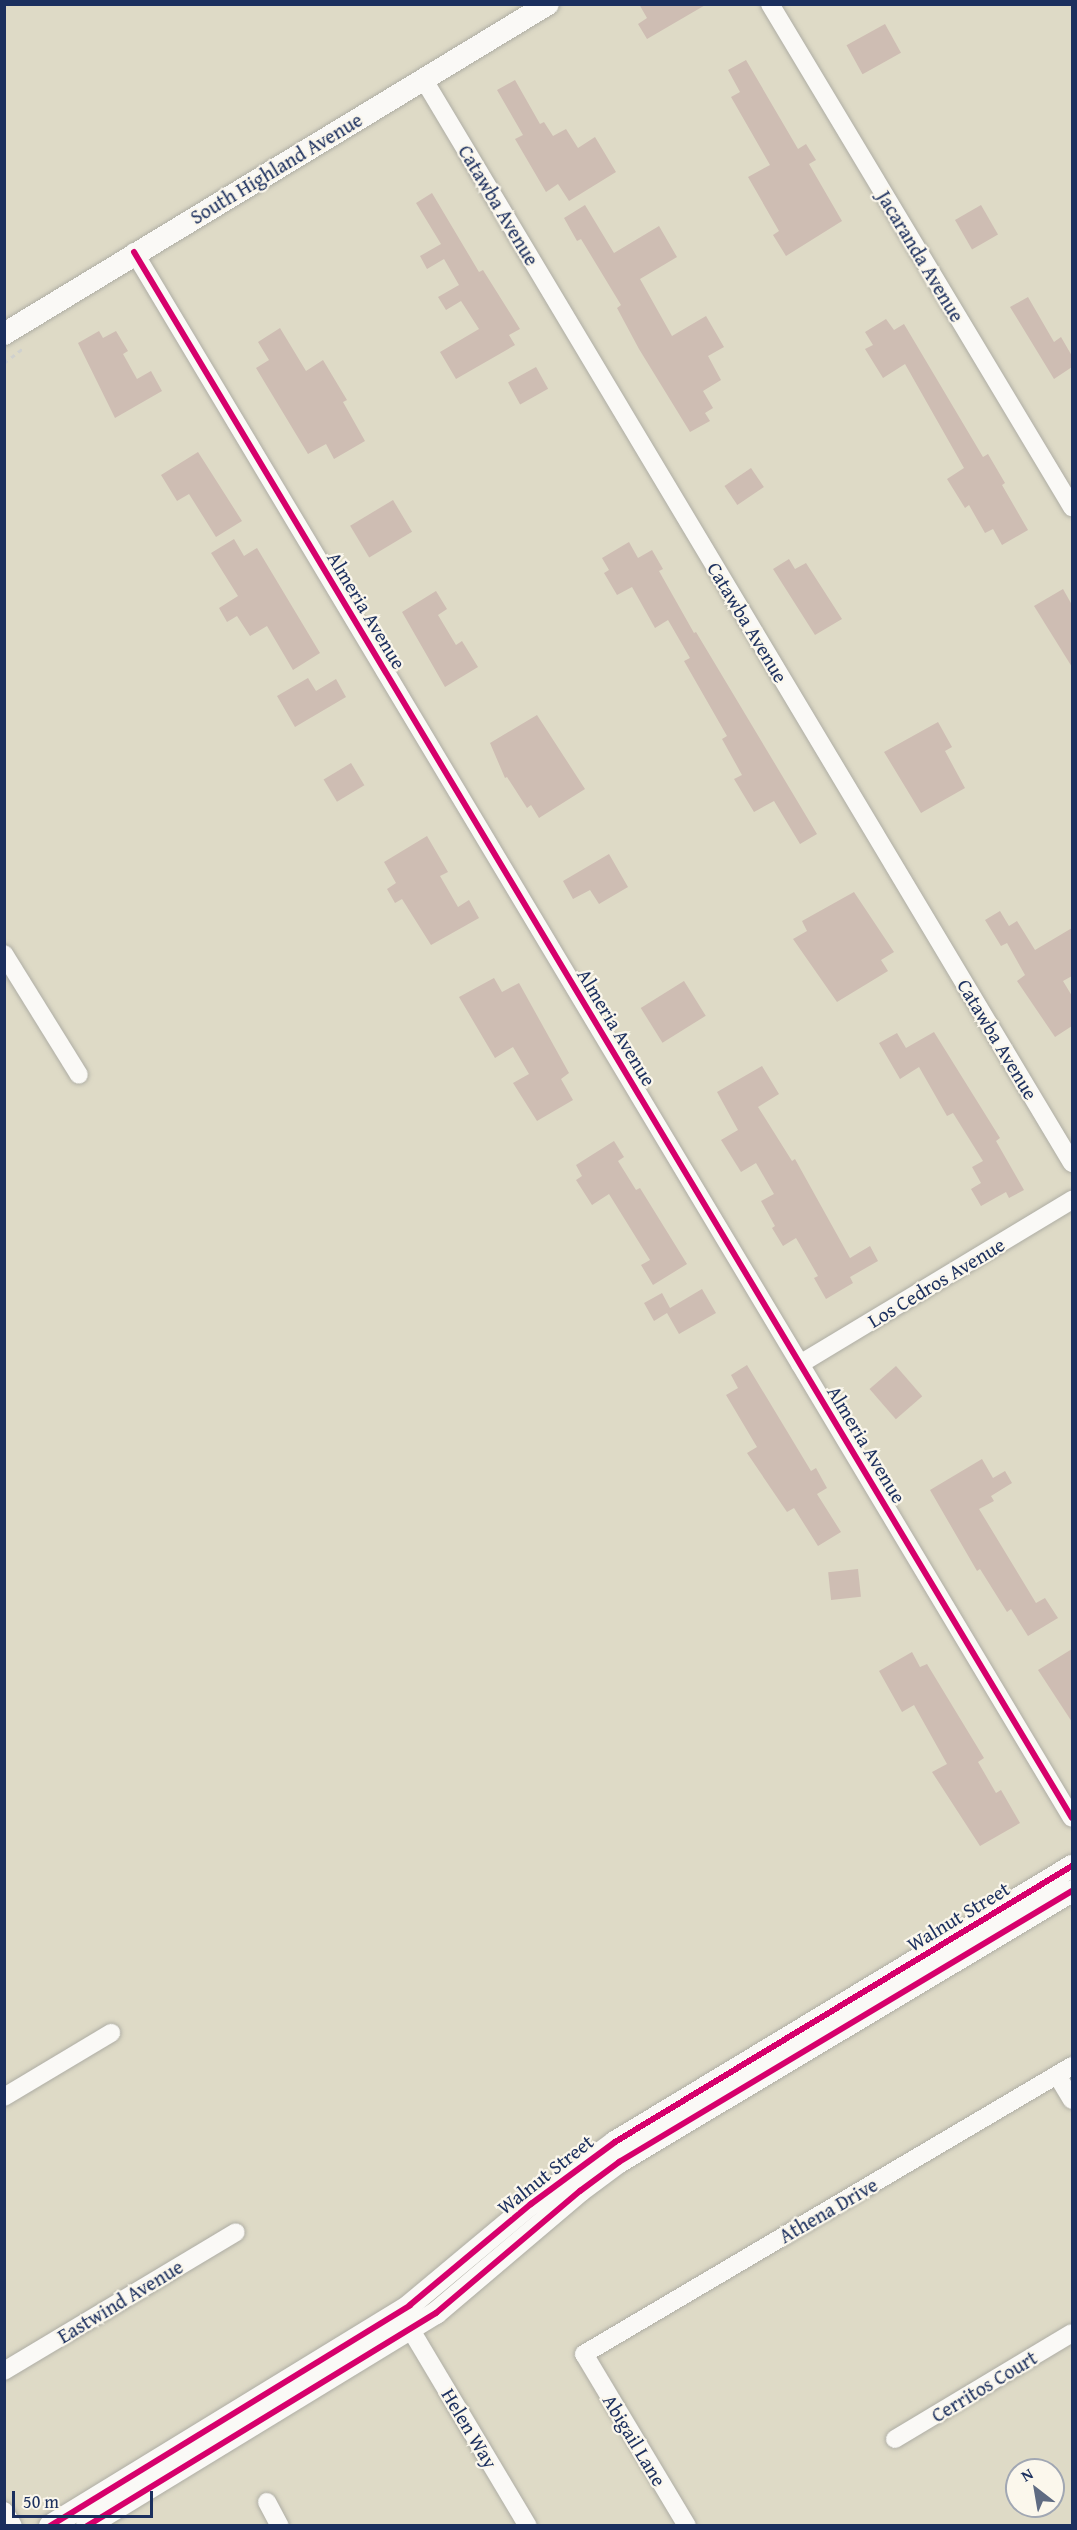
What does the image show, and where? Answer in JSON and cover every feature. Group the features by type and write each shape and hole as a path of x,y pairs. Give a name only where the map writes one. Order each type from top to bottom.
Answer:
{"street":[{"name":"South Highland Avenue","path":"4,334 134,252 548,4"},
{"name":"Jacaranda Avenue","path":"770,4 1072,507"},
{"name":"Catawba Avenue","path":"424,80 1072,1163"},
{"name":"Almeria Avenue","path":"134,252 1072,1818"},
{"path":"4,954 79,1075"},
{"name":"Los Cedros Avenue","path":"800,1364 1072,1200"},
{"name":"Walnut Street","path":"50,2526 410,2305 531,2204 615,2142 1072,1866"},
{"name":"Walnut Street","path":"87,2526 411,2330 620,2162 1072,1891"},
{"path":"4,2097 111,2033"},
{"path":"1065,2070 1072,2100"},
{"name":"Athena Drive","path":"584,2354 1065,2070"},
{"name":"Eastwind Avenue","path":"4,2371 236,2232"},
{"name":"Helen Way","path":"411,2330 528,2526"},
{"name":"Cerritos Court","path":"895,2439 1072,2333"},
{"name":"Abigail Lane","path":"584,2354 687,2526"},
{"path":"267,2502 280,2526"},
{"path":"4,2511 13,2526"}],"path":[{"path":"4,363 29,344"}],"building":[{"path":"639,4 707,4 647,39 638,24 647,18"},
{"path":"885,24 901,53 863,74 847,45"},
{"path":"746,60 798,149 806,144 816,160 809,164 842,221 786,256 773,235 779,231 748,177 770,165 731,97 740,92 728,70"},
{"path":"515,80 540,124 544,122 553,136 566,129 578,148 595,137 616,172 569,201 558,184 546,192 515,139 523,135 497,90"},
{"path":"432,193 479,272 483,270 520,329 509,335 515,345 456,379 440,352 479,329 461,301 446,310 438,297 459,285 444,259 427,269 420,256 441,244 416,203"},
{"path":"585,205 614,253 659,226 677,257 640,279 672,336 706,316 724,347 708,356 721,380 703,391 713,408 705,413 710,421 690,432 639,349 617,308 621,305 581,239 577,241 564,218"},
{"path":"981,205 998,234 972,249 955,220"},
{"path":"1028,297 1054,342 1061,337 1072,356 1072,367 1054,379 1010,307"},
{"path":"886,319 894,330 904,324 983,457 988,454 1005,483 1002,485 1028,530 1002,545 993,529 985,533 969,505 965,508 947,479 964,468 905,364 883,378 865,349 873,345 865,332"},
{"path":"280,328 306,371 323,360 347,400 343,402 365,441 334,459 326,444 308,454 256,368 269,360 258,342"},
{"path":"99,331 103,338 116,331 128,351 123,354 137,379 151,371 162,391 115,418 78,343"},
{"path":"536,367 548,389 520,404 508,383"},
{"path":"198,452 242,521 216,537 189,494 177,501 161,475"},
{"path":"751,468 764,487 737,505 724,486"},
{"path":"393,500 412,532 369,557 350,526"},
{"path":"234,539 244,556 257,548 320,653 293,670 267,626 250,636 237,616 227,622 219,608 238,596 211,553"},
{"path":"629,542 638,558 652,550 663,569 659,571 694,633 696,632 817,834 800,844 774,801 754,812 734,779 742,775 722,739 727,736 684,661 690,658 668,620 655,628 632,587 617,595 604,573 609,570 602,558"},
{"path":"789,559 795,569 806,563 842,619 815,635 773,569"},
{"path":"1063,589 1072,605 1072,667 1034,606"},
{"path":"436,591 447,609 438,615 456,645 462,641 478,667 445,687 402,612"},
{"path":"308,678 316,691 336,679 346,697 295,727 277,696"},
{"path":"537,715 585,789 539,818 531,805 527,808 507,777 505,778 490,743"},
{"path":"938,722 952,747 945,751 965,788 921,813 884,752"},
{"path":"351,763 364,785 337,802 324,779"},
{"path":"427,836 448,872 440,876 458,907 469,900 479,918 431,945 402,899 395,903 387,889 396,883 384,862"},
{"path":"609,854 628,887 599,904 590,890 573,899 563,881"},
{"path":"854,892 894,952 881,960 888,971 837,1002 793,939 807,931 802,921"},
{"path":"1000,911 1009,926 1017,921 1035,950 1072,928 1072,976 1063,981 1072,996 1072,1026 1055,1037 1017,981 1025,975 1007,943 1001,946 985,920"},
{"path":"494,978 502,992 519,983 569,1073 561,1079 573,1100 537,1121 513,1083 529,1074 513,1047 495,1058 459,997"},
{"path":"684,981 706,1016 662,1043 641,1008"},
{"path":"934,1032 1000,1138 996,1141 1024,1190 1009,1198 1006,1192 981,1206 971,1189 981,1183 972,1167 983,1161 953,1113 947,1116 919,1067 900,1079 879,1043 897,1033 906,1048"},
{"path":"762,1066 779,1094 758,1107 792,1161 795,1159 850,1258 870,1246 878,1261 850,1277 853,1283 826,1299 814,1278 818,1276 796,1238 783,1246 772,1228 775,1226 761,1201 774,1194 756,1163 741,1172 721,1140 738,1130 717,1092"},
{"path":"614,1141 624,1157 618,1161 636,1190 640,1188 687,1264 653,1285 641,1265 650,1260 609,1194 592,1205 576,1180 582,1176 576,1165"},
{"path":"702,1289 716,1313 679,1334 667,1313 654,1321 644,1303 662,1293 670,1308"},
{"path":"747,1365 811,1471 816,1468 827,1488 817,1494 841,1532 818,1546 794,1508 787,1512 747,1453 757,1447 726,1395 738,1388 731,1375"},
{"path":"896,1366 922,1396 896,1419 870,1389"},
{"path":"982,1459 993,1478 1005,1471 1012,1483 991,1496 994,1501 979,1509 1036,1603 1045,1598 1058,1618 1028,1636 1011,1609 1007,1612 980,1569 977,1571 930,1490"},
{"path":"858,1569 861,1597 831,1600 828,1572"},
{"path":"1072,1649 1072,1722 1038,1670"},
{"path":"912,1652 920,1667 927,1664 984,1758 978,1762 996,1793 1001,1790 1020,1823 980,1846 932,1772 947,1764 914,1705 902,1712 879,1671"}],"cycle path":[{"path":"134,252 1072,1818"},
{"path":"50,2526 410,2305 531,2204 615,2142 1072,1866"},
{"path":"87,2526 436,2313 580,2191 619,2162 1072,1891"}]}
